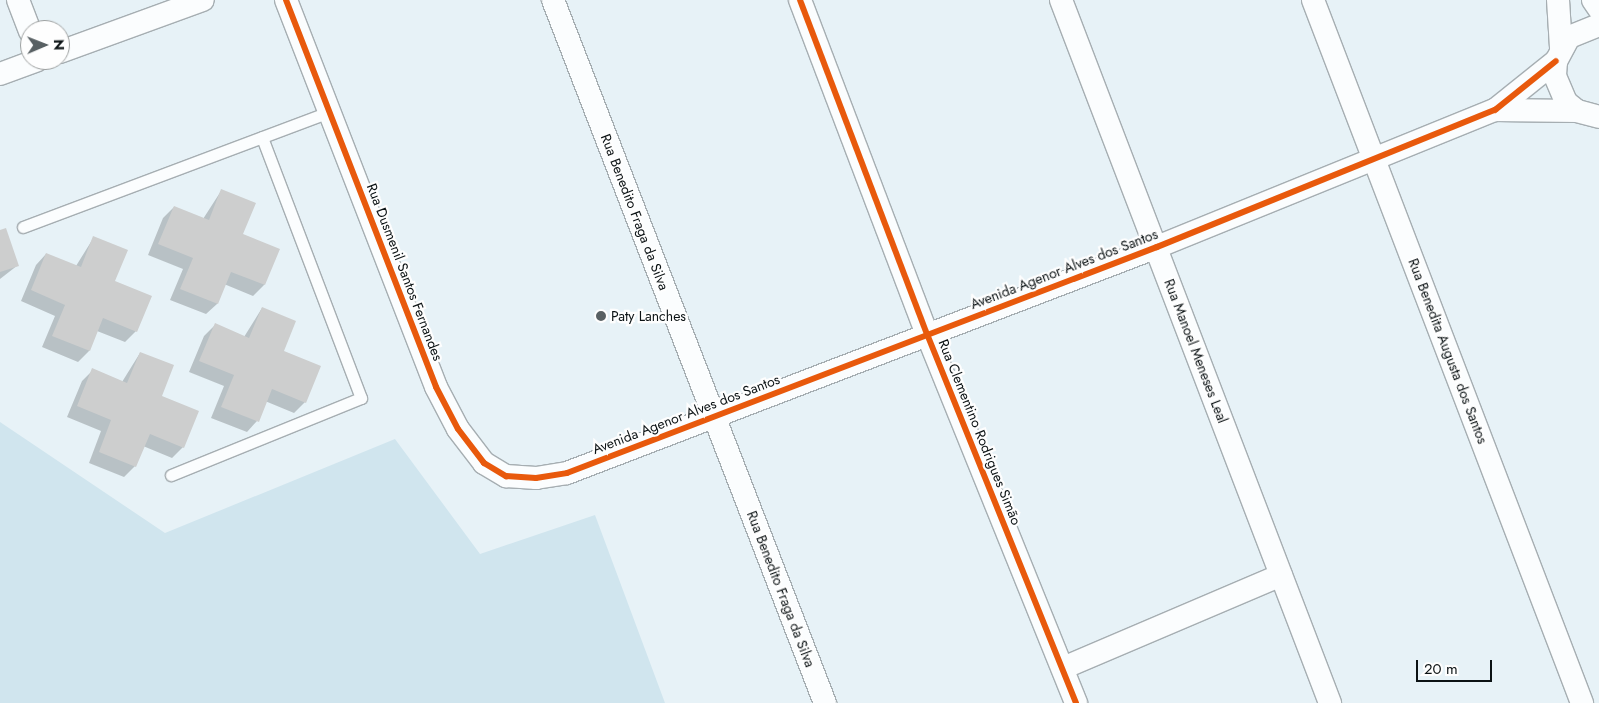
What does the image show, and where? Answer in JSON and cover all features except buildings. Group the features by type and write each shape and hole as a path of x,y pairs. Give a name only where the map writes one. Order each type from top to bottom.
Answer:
{"street":[{"path":"18,0 26,20"},
{"path":"70,48 203,0"},
{"name":"Rua Dusmenil Santos Fernandes","path":"286,0 436,387 458,429 484,463 506,476 567,473"},
{"name":"Rua Benedito Fraga da Silva","path":"553,0 825,703"},
{"name":"Rua Clementino Rodrigues Simão","path":"800,0 927,334 1076,703"},
{"name":"Rua Manoel Meneses Leal","path":"1061,0 1330,703"},
{"name":"Rua Benedita Augusta dos Santos","path":"1313,0 1582,703"},
{"path":"1558,0 1558,54"},
{"path":"1593,0 1599,9"},
{"name":"Avenida Agenor Alves dos Santos","path":"567,473 1157,247 1495,110 1558,54 1582,29 1599,25"},
{"name":"Avenida Agenor Alves dos Santos","path":"1558,54 1558,90 1592,118"},
{"path":"0,74 20,67"},
{"name":"Avenida Agenor Alves dos Santos","path":"1495,110 1592,118"},
{"path":"1063,668 1280,575"}],"lane":[{"path":"23,227 329,112"},
{"path":"171,475 361,398 262,138"}],"shaded area":[{"path":"0,422 165,533 395,439 480,554 595,515 665,703 0,703"}],"cycle path":[{"path":"286,0 436,387 458,429 484,463 506,476 536,478 567,473 1157,247 1495,110 1556,61"},
{"path":"800,0 927,334 1076,703"}],"place":[{"name":"Paty Lanches","path":"601,316"}]}
